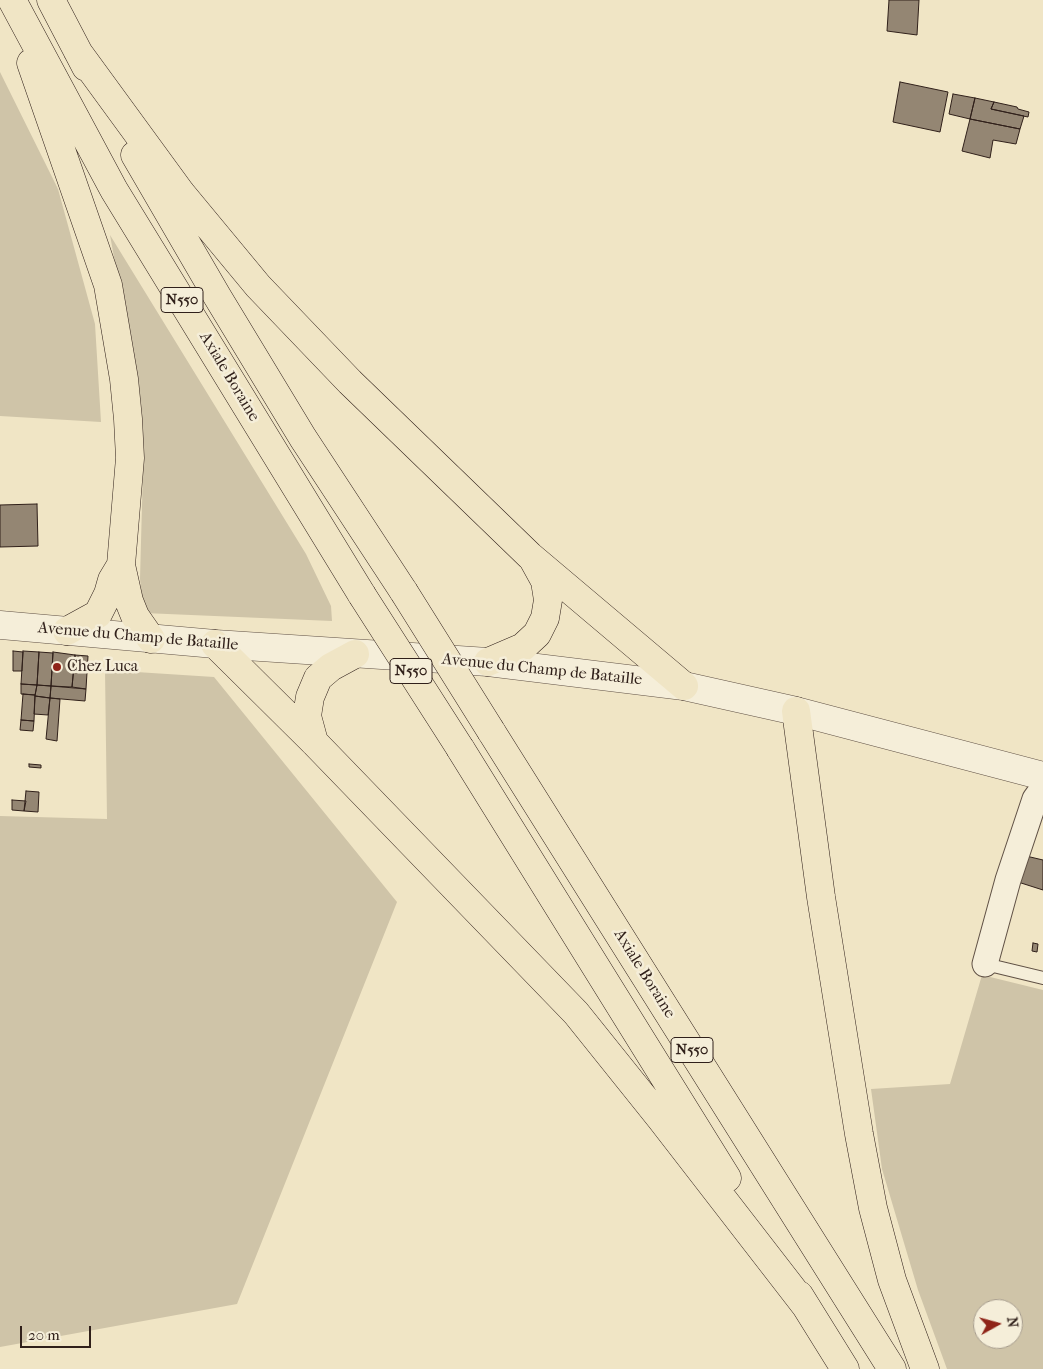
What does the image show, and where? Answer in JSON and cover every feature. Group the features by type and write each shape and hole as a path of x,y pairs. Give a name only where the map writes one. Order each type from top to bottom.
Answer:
{"highway":[{"path":"10,0 108,285 124,379 130,458 121,565 129,601 135,616 151,639"},
{"name":"Axiale Boraine","path":"10,0 114,190 362,595 460,748 808,1310"},
{"name":"Axiale Boraine","path":"51,0 138,161 303,438 404,592 892,1369"},
{"path":"78,52 181,193 258,286 350,382 530,556 684,686"},
{"path":"488,662 523,647 537,634 545,618 548,600 545,581 530,556"},
{"path":"67,631 98,614 108,594 112,580 121,565"},
{"path":"215,644 314,742 576,1013 661,1119 808,1310"},
{"path":"314,742 307,716 310,697 318,678 331,667 355,654"},
{"path":"796,711 820,897 873,1208 892,1280 925,1369"},
{"name":"N550","path":"808,1310 845,1369"}],"street":[{"name":"Avenue du Champ de Bataille","path":"0,626 215,644 488,662 684,686 796,711 1043,776"},
{"path":"985,964 1011,871 1035,799 1043,788"}],"lane":[{"path":"985,964 1043,978"}],"shaded area":[{"path":"0,72 58,189 95,324 101,422 0,416"},
{"path":"110,235 306,554 331,606 332,621 144,613 140,579 143,468 133,363"},
{"path":"105,670 214,677 397,902 237,1304 0,1347 0,816 107,819"},
{"path":"982,975 1043,990 1043,1369 947,1369 918,1290 882,1169 871,1089 950,1084"}],"building":[{"path":"889,0 919,0 917,35 887,31"},
{"path":"900,82 948,92 940,132 893,122"},
{"path":"953,94 975,98 970,119 949,114"},
{"path":"975,98 994,102 991,109 1024,116 1020,129 970,119"},
{"path":"994,102 1017,107 1029,112 1028,117 991,109"},
{"path":"970,119 1020,129 1016,144 993,140 990,158 962,151"},
{"path":"37,504 38,546 0,547 0,505"},
{"path":"13,651 23,652 22,671 13,671"},
{"path":"23,651 39,652 37,685 21,684"},
{"path":"39,652 53,653 51,686 37,685"},
{"path":"53,652 75,655 72,687 51,686"},
{"path":"75,655 88,656 86,689 72,687"},
{"path":"21,684 37,685 35,695 21,694"},
{"path":"37,685 51,686 50,698 35,696"},
{"path":"51,686 86,689 85,701 50,698"},
{"path":"23,694 35,695 34,721 21,720"},
{"path":"35,696 50,698 48,715 34,714"},
{"path":"50,698 60,699 57,741 46,739"},
{"path":"21,720 34,721 33,731 20,730"},
{"path":"29,764 41,765 41,768 29,767"},
{"path":"26,791 39,792 38,812 24,811"},
{"path":"12,800 26,801 24,811 12,810"},
{"path":"1026,856 1043,860 1043,890 1018,882"},
{"path":"1033,943 1038,944 1037,952 1032,951"}],"place":[{"name":"Chez Luca","path":"57,667"}]}
